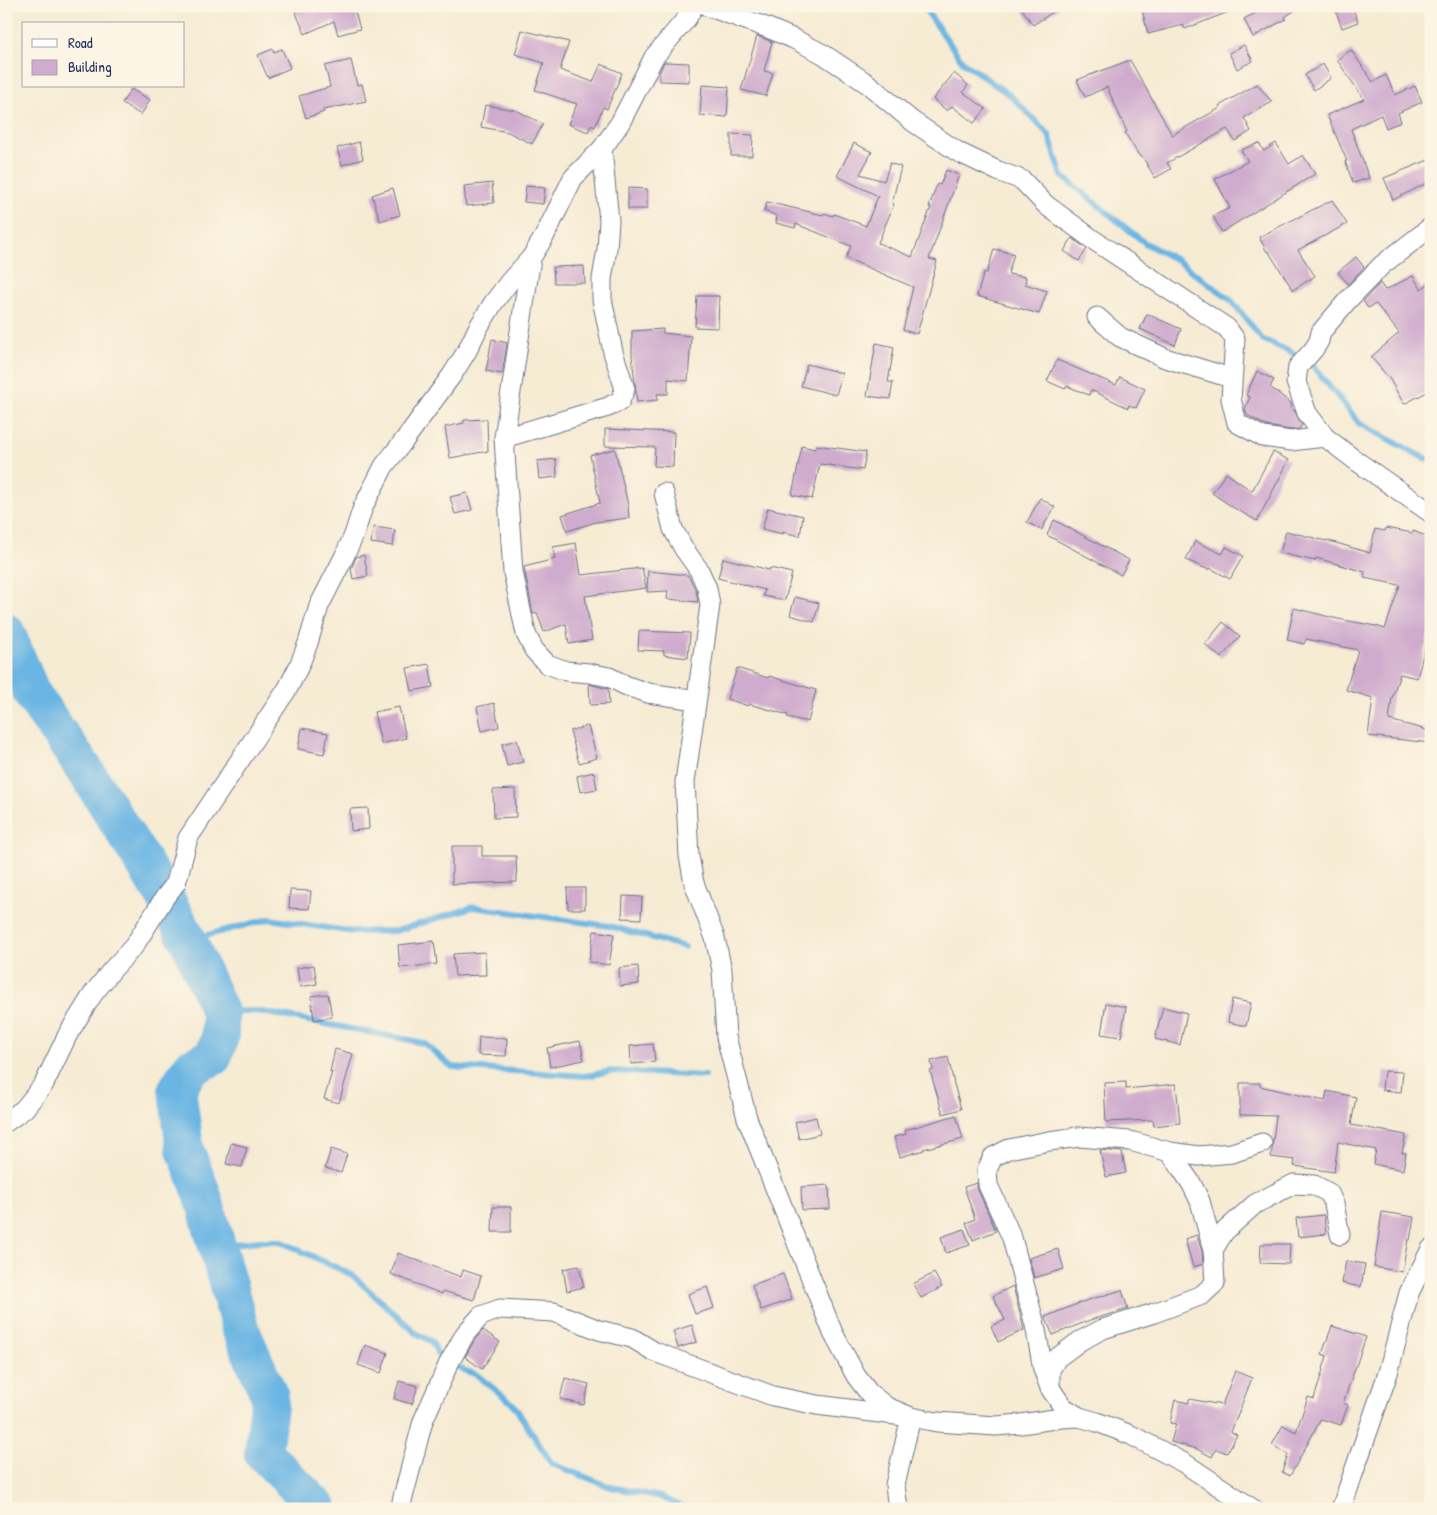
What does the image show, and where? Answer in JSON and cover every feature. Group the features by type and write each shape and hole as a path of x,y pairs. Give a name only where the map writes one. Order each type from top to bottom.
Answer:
{"street":[{"path":"6,1122 24,1109 44,1084 68,1034 93,994 134,946 176,883 188,838 288,688 299,666 319,606 344,557 354,535 363,507 384,466 452,375 494,302 531,258 544,237 573,178 602,149 625,115 654,57 687,18 694,6"},
{"path":"707,6 768,28 823,54 868,84 912,121 958,152 1022,180 1046,205 1092,239 1227,328 1235,339 1230,399 1237,423 1264,437 1291,441 1325,437"},
{"path":"504,438 608,407 620,401 625,390 613,352 602,299 602,279 609,221 602,149"},
{"path":"1431,227 1382,265 1347,301 1321,332 1319,341 1314,349 1298,367 1296,382 1308,413 1325,437 1431,513"},
{"path":"531,258 504,438 512,572 526,634 534,650 547,664 566,671 609,677 648,693 696,700"},
{"path":"1097,317 1120,337 1165,358 1231,378"},
{"path":"664,493 673,529 699,570 707,588 710,606 685,782 689,856 694,883 714,938 722,970 726,1037 743,1104 833,1332 856,1376 869,1393 887,1407 911,1417"},
{"path":"1253,1509 1184,1463 1132,1435 1079,1417 1063,1407 1050,1388 1043,1369 1035,1325 1012,1238 988,1184 987,1170 993,1157 1009,1149 1049,1140 1079,1137 1130,1141 1170,1152 1199,1156 1232,1152 1262,1143"},
{"path":"1050,1388 1050,1370 1057,1358 1080,1341 1103,1329 1154,1314 1202,1295 1214,1283 1213,1250 1200,1201 1191,1183 1170,1152"},
{"path":"1213,1250 1224,1232 1255,1204 1294,1184 1314,1185 1329,1193 1334,1204 1340,1235"},
{"path":"1341,1509 1388,1373 1409,1293 1431,1249"},
{"path":"402,1501 423,1421 448,1365 465,1334 481,1316 500,1309 554,1312 599,1330 632,1338 655,1352 773,1396 817,1405 938,1422 996,1426 1079,1417"},
{"path":"898,1509 895,1485 911,1417"}],"building":[{"path":"293,6 369,6 355,12 360,29 338,35 334,21 305,34"},
{"path":"1020,6 1062,6 1033,25"},
{"path":"1141,6 1241,7 1185,29 1183,25 1148,34"},
{"path":"1269,6 1301,6 1285,17 1286,19 1253,37 1244,19"},
{"path":"1334,6 1352,6 1358,22 1342,28"},
{"path":"522,30 569,42 560,70 593,82 601,64 622,73 607,109 603,107 595,127 591,125 588,132 568,124 577,104 535,90 544,63 515,54"},
{"path":"757,36 772,42 764,71 773,73 766,96 741,90"},
{"path":"1244,45 1253,61 1237,69 1229,53"},
{"path":"273,49 274,52 282,49 290,68 268,78 258,55"},
{"path":"1351,50 1373,82 1386,75 1395,95 1415,86 1422,102 1398,113 1401,122 1386,128 1381,115 1351,129 1369,178 1353,183 1345,161 1347,161 1327,115 1364,99 1337,60"},
{"path":"351,60 357,85 362,84 366,101 323,110 324,112 306,118 299,96 330,87 325,66"},
{"path":"1130,60 1172,135 1220,108 1219,106 1257,84 1272,102 1244,118 1251,131 1235,141 1227,129 1167,163 1171,169 1155,178 1125,133 1127,132 1107,87 1085,97 1077,80"},
{"path":"664,62 689,63 689,82 659,81 659,73"},
{"path":"1323,64 1331,78 1314,90 1305,75"},
{"path":"954,73 968,85 963,92 986,109 974,123 952,106 947,111 933,99"},
{"path":"702,85 729,87 727,117 700,115"},
{"path":"131,89 150,100 141,115 122,103"},
{"path":"485,105 516,110 543,124 532,144 508,132 481,127"},
{"path":"731,134 753,135 752,156 731,156"},
{"path":"359,142 363,159 342,165 337,148"},
{"path":"854,143 872,152 860,174 884,181 890,163 901,167 892,203 894,204 878,243 912,257 931,207 929,207 937,184 940,185 946,170 959,175 929,259 937,261 917,334 903,330 913,287 846,258 851,246 796,224 795,228 776,223 777,216 764,211 767,202 823,215 824,213 833,216 834,214 866,226 878,196 837,176"},
{"path":"1259,143 1264,151 1276,143 1289,164 1303,155 1315,174 1222,232 1213,216 1230,208 1215,179 1248,161 1241,150"},
{"path":"1431,159 1431,181 1393,200 1384,178"},
{"path":"492,183 494,203 466,206 464,186"},
{"path":"526,186 545,188 543,204 524,202"},
{"path":"393,188 400,215 380,221 372,195"},
{"path":"628,188 647,189 647,209 628,209"},
{"path":"1332,200 1347,224 1298,250 1315,276 1293,290 1259,237"},
{"path":"1072,238 1087,249 1079,261 1064,251"},
{"path":"994,249 1014,254 1008,274 1026,277 1025,284 1047,291 1039,314 977,296 984,272 987,273"},
{"path":"1356,257 1364,267 1348,284 1338,272"},
{"path":"584,266 585,283 554,283 553,267"},
{"path":"1413,276 1421,289 1431,282 1431,390 1404,404 1389,378 1371,357 1399,333 1376,304 1368,308 1363,301 1380,283 1385,290"},
{"path":"697,296 719,296 718,328 695,327"},
{"path":"1147,314 1181,329 1175,345 1140,329"},
{"path":"663,329 663,333 691,336 688,381 668,379 668,394 657,394 658,400 637,402 632,356 632,331"},
{"path":"492,339 507,343 502,374 486,371"},
{"path":"876,343 894,347 888,382 893,382 890,399 867,396"},
{"path":"1057,360 1116,385 1120,377 1145,389 1136,408 1129,405 1128,408 1091,390 1089,395 1067,386 1065,389 1047,381"},
{"path":"807,364 842,373 836,395 801,386"},
{"path":"1257,371 1274,380 1270,387 1291,403 1290,408 1295,411 1302,425 1299,429 1291,430 1267,426 1247,415 1245,409 1250,397 1246,395"},
{"path":"487,419 488,451 450,458 445,427 464,423 464,420"},
{"path":"605,429 674,432 673,467 654,466 655,447 605,446"},
{"path":"816,445 866,452 863,470 820,464 812,499 792,495 802,446 815,449"},
{"path":"615,449 628,505 629,518 596,522 567,531 562,515 600,503 590,455"},
{"path":"1273,452 1289,460 1257,521 1212,493 1226,473 1252,491"},
{"path":"556,459 557,477 539,479 537,461"},
{"path":"467,493 472,510 455,514 450,497"},
{"path":"1040,498 1055,507 1041,530 1027,522"},
{"path":"768,508 803,516 800,536 762,529"},
{"path":"1054,520 1129,560 1121,575 1047,535"},
{"path":"373,527 395,530 393,546 371,543"},
{"path":"1386,528 1413,533 1413,531 1431,538 1431,625 1417,678 1400,674 1392,698 1389,720 1431,731 1431,743 1368,736 1373,698 1346,690 1358,650 1306,639 1304,644 1287,640 1294,608 1385,629 1400,585 1364,578 1365,572 1316,558 1315,561 1280,553 1286,531 1370,553 1375,529 1385,531"},
{"path":"1195,541 1222,554 1226,547 1243,556 1230,579 1210,568 1209,570 1186,560"},
{"path":"576,543 581,575 642,568 646,588 585,596 592,640 569,644 566,624 544,632 537,613 533,614 524,567 555,559 553,547"},
{"path":"364,555 368,576 353,579 351,569 356,557"},
{"path":"723,558 769,570 770,568 792,573 785,600 763,596 765,590 718,578"},
{"path":"648,571 688,575 696,591 698,602 667,599 668,591 647,592"},
{"path":"795,597 819,603 814,622 790,615"},
{"path":"1223,622 1240,636 1221,658 1205,644"},
{"path":"639,631 690,633 688,658 664,655 664,651 638,650"},
{"path":"429,664 433,687 412,691 407,668"},
{"path":"737,668 816,690 808,722 727,699"},
{"path":"589,684 608,689 609,704 590,705"},
{"path":"494,703 499,727 482,731 477,707"},
{"path":"399,707 406,738 381,744 374,712"},
{"path":"588,726 597,758 579,763 570,731"},
{"path":"302,728 328,733 324,754 298,749"},
{"path":"517,740 523,762 507,766 502,744"},
{"path":"594,772 597,789 580,792 577,776"},
{"path":"515,789 516,817 494,818 493,790"},
{"path":"368,808 369,829 351,831 350,809"},
{"path":"452,846 482,846 482,856 516,856 517,882 452,884"},
{"path":"567,888 585,888 585,909 568,909"},
{"path":"290,890 311,891 309,909 289,908"},
{"path":"623,896 642,897 641,919 622,918"},
{"path":"594,931 614,934 609,965 589,962"},
{"path":"434,941 437,964 400,968 398,945"},
{"path":"485,952 486,975 455,976 453,954"},
{"path":"314,965 317,984 300,987 297,968"},
{"path":"638,966 639,984 620,986 619,968"},
{"path":"328,994 332,1017 314,1020 311,996"},
{"path":"1232,999 1251,1003 1246,1026 1228,1022"},
{"path":"1106,1003 1126,1007 1121,1037 1101,1034"},
{"path":"1163,1007 1187,1013 1180,1045 1155,1039"},
{"path":"479,1037 507,1038 506,1056 478,1055"},
{"path":"580,1041 584,1060 550,1067 547,1048"},
{"path":"653,1044 655,1062 631,1064 630,1046"},
{"path":"335,1049 353,1054 339,1103 324,1099 332,1072 330,1072"},
{"path":"948,1057 961,1109 943,1114 930,1071 933,1070 931,1061"},
{"path":"1384,1071 1403,1072 1401,1092 1382,1090"},
{"path":"1126,1082 1126,1089 1176,1084 1180,1123 1154,1126 1153,1120 1106,1122 1104,1083"},
{"path":"1240,1083 1260,1083 1260,1086 1325,1101 1327,1091 1356,1097 1351,1125 1406,1135 1402,1153 1406,1153 1403,1170 1373,1164 1376,1150 1338,1142 1334,1172 1294,1166 1295,1160 1271,1157 1276,1116 1240,1115"},
{"path":"956,1115 963,1139 900,1157 894,1137 906,1134 905,1130"},
{"path":"816,1117 820,1134 799,1139 795,1122"},
{"path":"231,1143 247,1147 242,1167 226,1164"},
{"path":"331,1149 347,1154 341,1173 325,1168"},
{"path":"1100,1150 1122,1152 1126,1173 1106,1177"},
{"path":"977,1183 978,1190 996,1231 973,1240 966,1223 975,1219 964,1187"},
{"path":"829,1185 830,1209 802,1210 801,1187"},
{"path":"493,1207 511,1207 511,1232 492,1232"},
{"path":"1382,1212 1414,1217 1402,1272 1374,1267"},
{"path":"1324,1215 1326,1234 1298,1237 1296,1218"},
{"path":"964,1229 970,1245 946,1253 941,1237"},
{"path":"1197,1235 1203,1264 1193,1267 1185,1239"},
{"path":"1261,1244 1290,1244 1289,1264 1260,1263"},
{"path":"1058,1249 1064,1269 1034,1278 1029,1258"},
{"path":"398,1253 461,1277 463,1270 481,1276 474,1300 443,1291 442,1294 391,1274"},
{"path":"1346,1261 1365,1264 1361,1287 1342,1283"},
{"path":"579,1266 584,1287 567,1291 563,1269"},
{"path":"934,1273 942,1287 921,1298 913,1284"},
{"path":"783,1274 792,1299 761,1310 752,1285"},
{"path":"1013,1286 1024,1330 998,1342 991,1326 1005,1320 993,1296"},
{"path":"707,1287 714,1308 695,1314 688,1294"},
{"path":"1122,1290 1128,1309 1090,1320 1053,1335 1045,1317 1082,1302"},
{"path":"692,1325 697,1342 678,1348 673,1331"},
{"path":"1332,1326 1366,1337 1343,1403 1348,1405 1341,1425 1321,1419 1290,1476 1282,1472 1288,1454 1272,1445 1283,1425 1296,1432 1308,1397 1314,1399 1327,1356 1322,1354"},
{"path":"483,1330 500,1342 482,1369 465,1357"},
{"path":"365,1345 388,1353 381,1373 358,1365"},
{"path":"1235,1371 1252,1378 1231,1432 1237,1435 1227,1453 1216,1449 1212,1457 1197,1449 1171,1442 1176,1424 1170,1423 1175,1400 1189,1403 1189,1399 1222,1405"},
{"path":"565,1378 589,1384 584,1405 560,1399"},
{"path":"399,1381 418,1386 412,1404 394,1399"}],"waterway":[{"path":"923,6 963,62 1011,96 1049,135 1062,176 1145,243 1178,261 1232,301 1262,339 1310,362 1360,424 1424,458 1431,459"},
{"path":"6,632 32,694 89,776 165,897 188,940 220,1012 220,1037 213,1057 191,1067 177,1089 185,1149 203,1196 240,1328 270,1397 263,1453 319,1509"},
{"path":"188,940 269,919 354,932 396,931 473,907 609,926 685,947"},
{"path":"220,1012 257,1011 410,1040 425,1044 452,1067 585,1076 611,1071 705,1076"},
{"path":"217,1246 259,1241 280,1241 352,1275 416,1333 432,1342 441,1361 477,1375 513,1404 552,1464 611,1487 661,1497 686,1509"}]}
